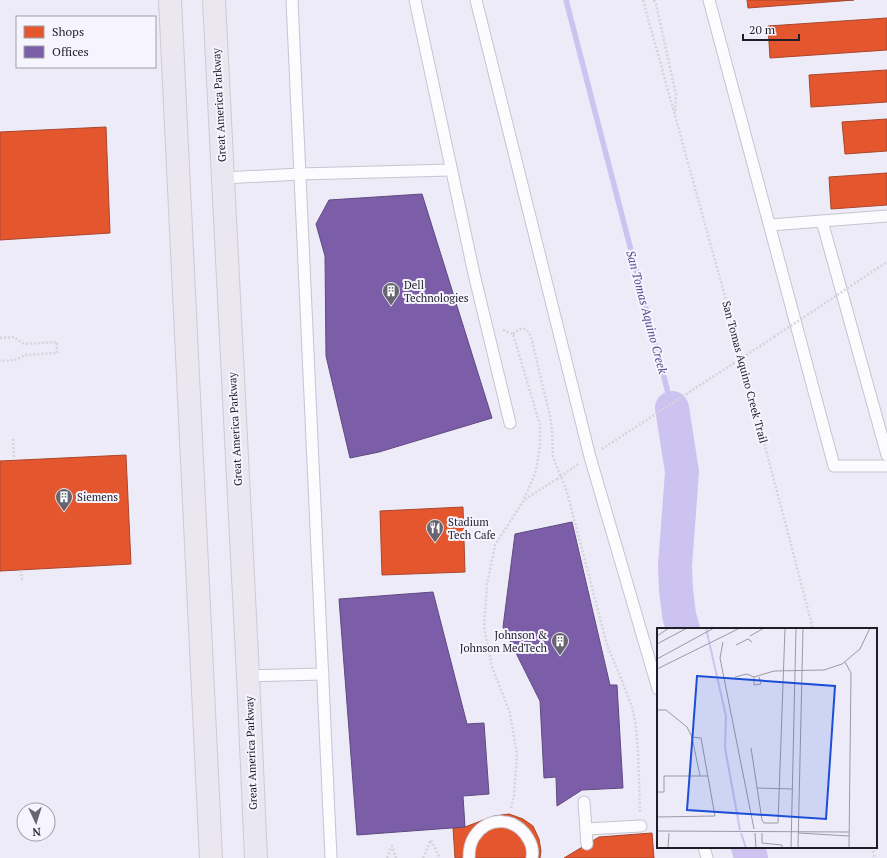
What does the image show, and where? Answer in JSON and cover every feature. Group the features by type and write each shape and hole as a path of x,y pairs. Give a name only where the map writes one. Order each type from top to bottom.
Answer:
{"main road":[{"path":"170,0 211,858"},
{"name":"Great America Parkway","path":"214,0 256,858"}],"lane":[{"path":"292,0 332,858"},
{"path":"415,0 451,170 510,423"},
{"path":"476,0 590,457 657,686"},
{"path":"709,0 834,466 887,466"},
{"path":"223,178 300,174 451,170"},
{"path":"770,225 887,216"},
{"path":"822,221 887,455"},
{"path":"248,676 323,674"},
{"path":"584,802 587,844"},
{"path":"469,858 469,848 473,838 480,829 496,822 507,822 517,826 526,833 531,844 533,855 532,858"},
{"path":"586,829 641,826"},
{"path":"704,848 708,858"}],"path":[{"name":"San Tomas Aquino Creek Trail","path":"643,0 742,358 813,628"},
{"name":"San Tomas Aquino Creek Trail","path":"654,0 676,95 674,116"},
{"path":"599,451 737,362 887,262"},
{"path":"486,324 513,334"},
{"path":"513,334 522,328 529,332 531,337 550,416 553,457 567,492 607,645 632,706 636,726 638,751 641,826"},
{"path":"510,814 514,796 517,755 510,714 492,667 484,627 487,584 495,545 524,500 536,471 540,445 540,425 513,334"},
{"path":"0,338 14,337 24,344 57,342 57,353 25,355 15,360 0,361"},
{"path":"13,439 14,460"},
{"path":"524,500 580,463"},
{"path":"21,570 22,582"},
{"path":"423,858 431,840 440,858"},
{"path":"386,858 392,846 396,858"},
{"path":"872,848 875,858"}],"building: Shops":[{"path":"747,0 854,0 748,8"},
{"path":"887,18 887,50 770,58 768,26"},
{"path":"887,70 887,102 811,107 809,75"},
{"path":"887,119 887,151 845,154 842,122"},
{"path":"106,127 110,233 0,240 0,132"},
{"path":"887,173 887,205 831,209 829,177"},
{"name":"Siemens","path":"126,455 131,564 0,571 0,461"},
{"path":"463,507 465,572 382,575 380,511"},
{"path":"509,814 523,819 533,826 539,839 541,851 540,858 455,858 453,828 465,827 494,816"},
{"path":"652,833 654,858 564,858 599,837"}],"building: Offices":[{"name":"Dell Technologies","path":"422,194 492,418 379,452 350,458 326,356 325,256 316,224 329,200"},
{"name":"Johnson & Johnson MedTech","path":"572,522 610,685 617,685 623,788 582,790 557,806 556,777 544,778 540,701 503,627 515,534"},
{"path":"433,592 467,724 484,723 489,794 463,796 465,827 357,835 339,599"}],"waterway":[{"name":"San Tomas Aquino Creek","path":"566,0 672,408"},
{"name":"San Tomas Aquino Creek","path":"672,408 682,472 675,566 679,615 683,628"},
{"name":"San Tomas Aquino Creek","path":"748,848 751,858"}],"place":[{"name":"Dell Technologies","path":"391,306"},
{"name":"Siemens","path":"64,512"},
{"name":"Stadium Tech Cafe","path":"435,543"},
{"name":"Johnson & Johnson MedTech","path":"560,656"}]}
